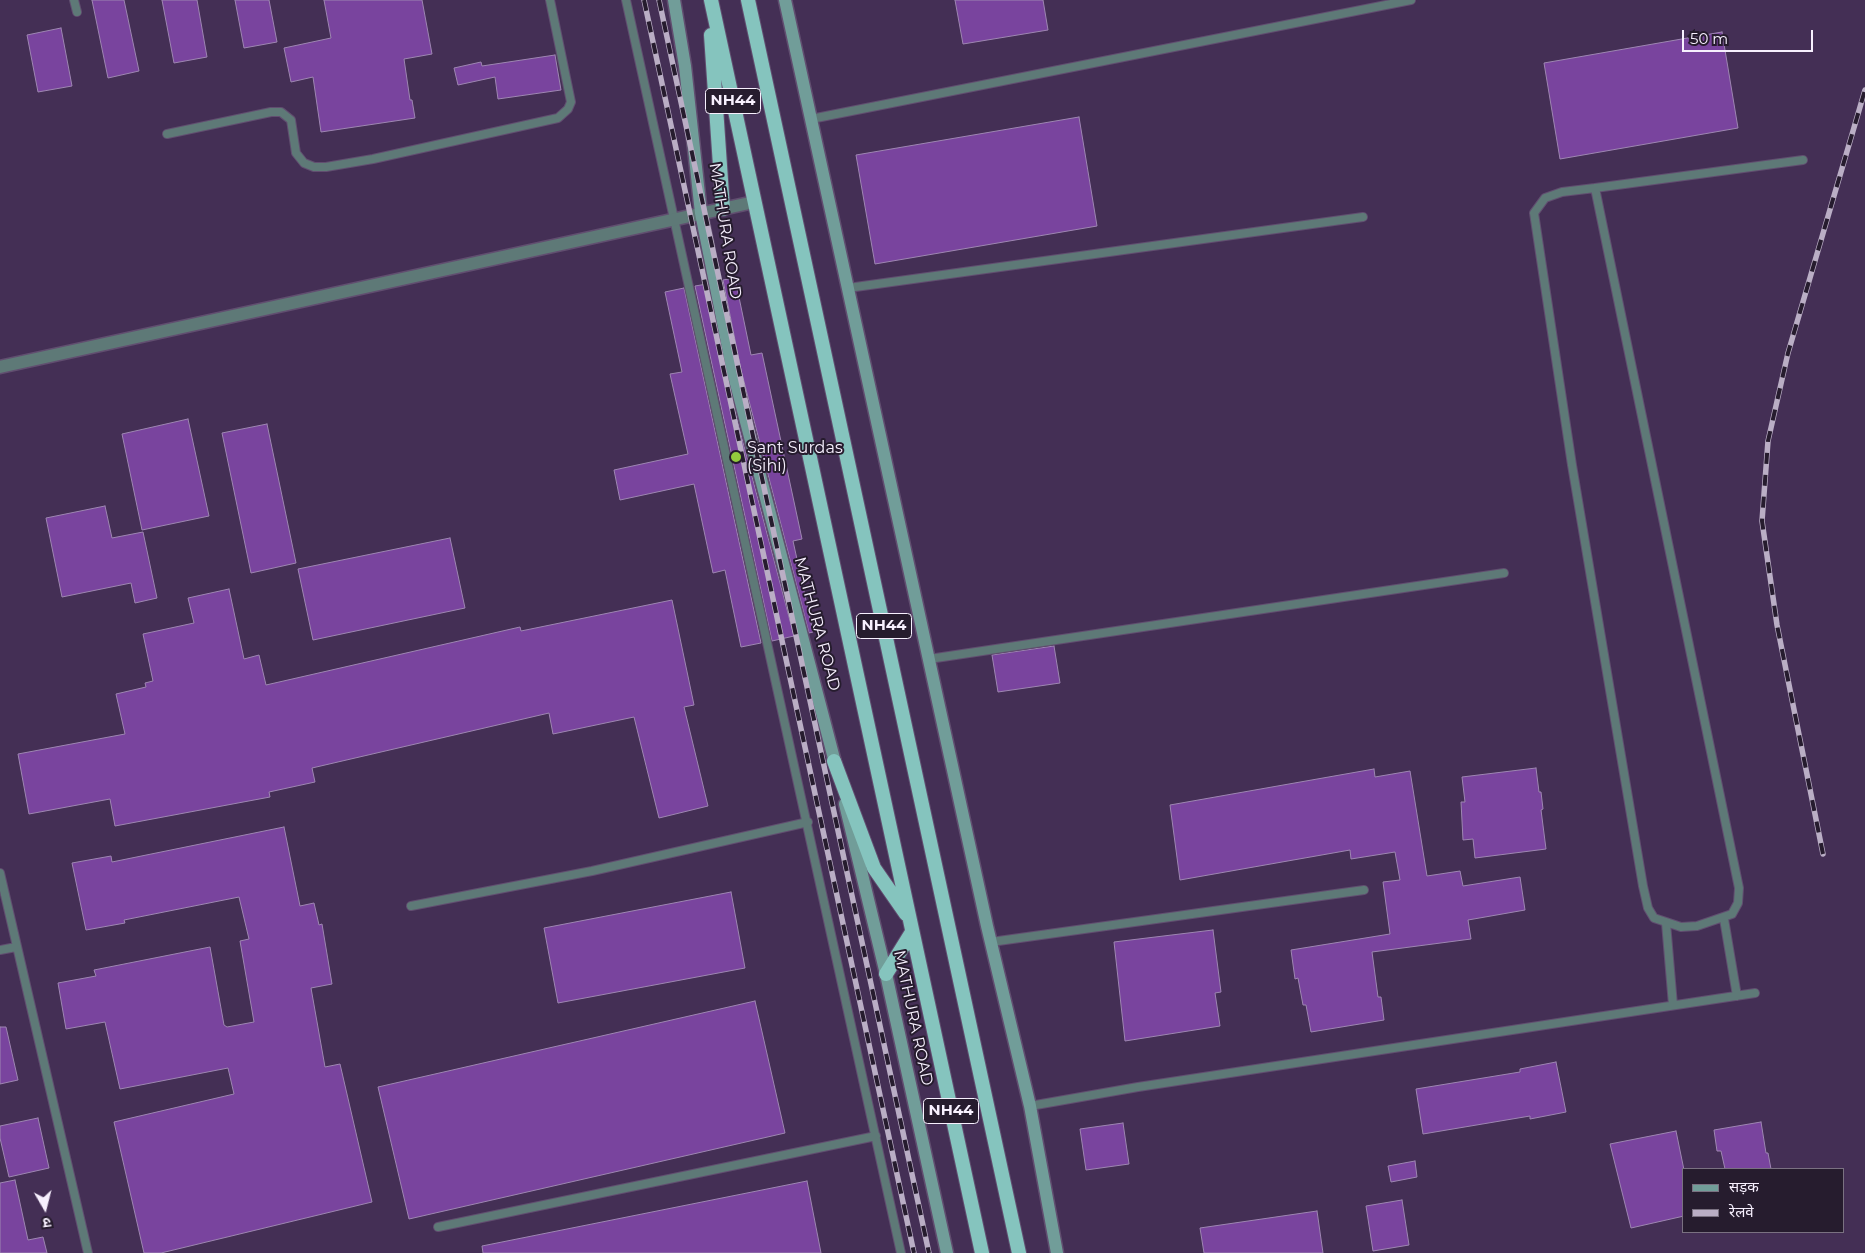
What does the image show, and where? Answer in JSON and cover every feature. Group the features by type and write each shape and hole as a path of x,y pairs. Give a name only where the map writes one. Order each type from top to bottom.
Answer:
{"highway":[{"name":"MATHURA ROAD","path":"710,0 911,925"},
{"path":"710,0 724,208"},
{"name":"NH44","path":"748,0 1019,1253"},
{"path":"834,761 874,868 911,925 886,974"},
{"name":"NH44","path":"911,925 982,1253"}],"main road":[{"name":"MATHURA ROAD","path":"674,0 685,66 701,213 733,372 834,761 886,974 947,1253"},
{"path":"785,0 991,942 1030,1106 1057,1253"}],"street":[{"path":"0,367 754,202"}],"lane":[{"path":"74,0 77,12"},
{"path":"167,134 271,112 281,112 290,120 296,152 304,163 314,167 326,167 373,159 558,118 568,109 571,102 550,0"},
{"path":"626,0 902,1253"},
{"path":"811,119 1411,0"},
{"path":"1595,188 1739,888 1738,903 1732,914 1697,926 1681,928 1666,923 1654,918 1648,908 1536,237 1534,213 1545,198 1562,192 1803,160"},
{"path":"848,288 1364,217"},
{"path":"929,658 1504,573"},
{"path":"411,906 592,871 808,822"},
{"path":"0,873 88,1253"},
{"path":"991,942 1364,890"},
{"path":"1724,918 1736,996"},
{"path":"1666,923 1673,1005"},
{"path":"0,950 16,947"},
{"path":"1030,1106 1138,1087 1755,993"},
{"path":"438,1227 876,1136"}],"building":[{"path":"92,0 124,0 139,71 108,78"},
{"path":"162,0 197,0 207,57 174,63"},
{"path":"235,0 269,0 277,42 244,48"},
{"path":"324,0 422,0 432,54 404,59 410,100 412,100 415,118 321,132 313,77 291,82 284,48 331,38"},
{"path":"955,0 1043,0 1048,30 963,44"},
{"path":"61,28 72,86 38,92 27,35"},
{"path":"1722,32 1738,128 1560,159 1544,63"},
{"path":"555,55 561,90 498,99 495,77 458,85 454,68 481,62 482,66"},
{"path":"1079,117 1097,226 875,264 856,155"},
{"path":"735,278 751,355 762,353 802,539 793,541 813,632 809,633 741,370 723,280"},
{"path":"707,284 725,374 794,636 772,641 695,286"},
{"path":"684,288 761,643 741,647 725,570 713,573 694,484 620,500 614,470 688,454 670,374 682,372 665,292"},
{"path":"188,419 209,516 142,530 122,434"},
{"path":"267,424 296,563 251,573 222,433"},
{"path":"105,506 112,538 143,532 157,598 135,603 131,583 62,597 46,518"},
{"path":"450,538 465,608 313,640 298,569"},
{"path":"229,589 244,659 259,655 266,685 520,627 521,631 672,600 694,705 684,707 708,806 659,818 634,717 553,734 549,713 312,768 315,782 269,792 270,797 115,826 110,799 29,814 18,754 125,734 116,694 146,687 145,683 153,681 143,634 194,623 188,598"},
{"path":"1054,646 1060,683 998,692 992,655"},
{"path":"1536,768 1539,792 1541,792 1543,809 1541,810 1546,849 1475,858 1473,839 1463,840 1461,802 1465,802 1462,777"},
{"path":"1374,769 1375,777 1410,771 1427,876 1460,871 1463,886 1520,877 1525,910 1468,920 1471,939 1372,952 1378,997 1381,997 1384,1020 1311,1032 1298,978 1295,979 1291,950 1390,934 1383,882 1400,880 1395,852 1351,859 1350,850 1180,880 1170,805"},
{"path":"284,827 300,906 314,903 319,925 322,924 332,984 311,988 325,1067 340,1064 372,1202 161,1253 144,1253 114,1122 234,1094 228,1068 120,1089 105,1022 66,1029 58,983 96,976 94,970 210,947 224,1025 227,1027 254,1022 240,941 249,939 239,897 124,920 125,923 86,930 72,863 111,856 112,862"},
{"path":"731,892 745,968 558,1003 544,928"},
{"path":"1213,930 1221,992 1215,993 1220,1026 1125,1041 1114,942"},
{"path":"755,1001 785,1133 409,1219 378,1087"},
{"path":"0,1027 6,1027 18,1080 0,1084"},
{"path":"1556,1062 1566,1112 1530,1119 1530,1116 1423,1134 1416,1089 1520,1072 1520,1069"},
{"path":"38,1118 49,1168 9,1177 0,1138 0,1126"},
{"path":"1761,1122 1766,1153 1768,1153 1771,1168 1725,1168 1721,1151 1717,1151 1714,1130"},
{"path":"1123,1123 1129,1164 1086,1170 1080,1129"},
{"path":"1676,1131 1684,1168 1682,1168 1682,1216 1631,1228 1610,1144"},
{"path":"1415,1161 1417,1177 1391,1182 1388,1166"},
{"path":"15,1180 28,1240 43,1237 47,1253 0,1253 0,1183"},
{"path":"807,1181 821,1253 483,1253 482,1246"},
{"path":"1402,1200 1409,1245 1373,1251 1366,1206"},
{"path":"1317,1211 1323,1253 1204,1253 1200,1228"}],"railway":[{"path":"644,0 914,1253"},
{"path":"659,0 929,1253"},
{"path":"1823,854 1777,625 1762,521 1768,441 1788,353 1865,90"}],"place":[{"name":"Sant Surdas (Sihi)","path":"736,457"}]}
